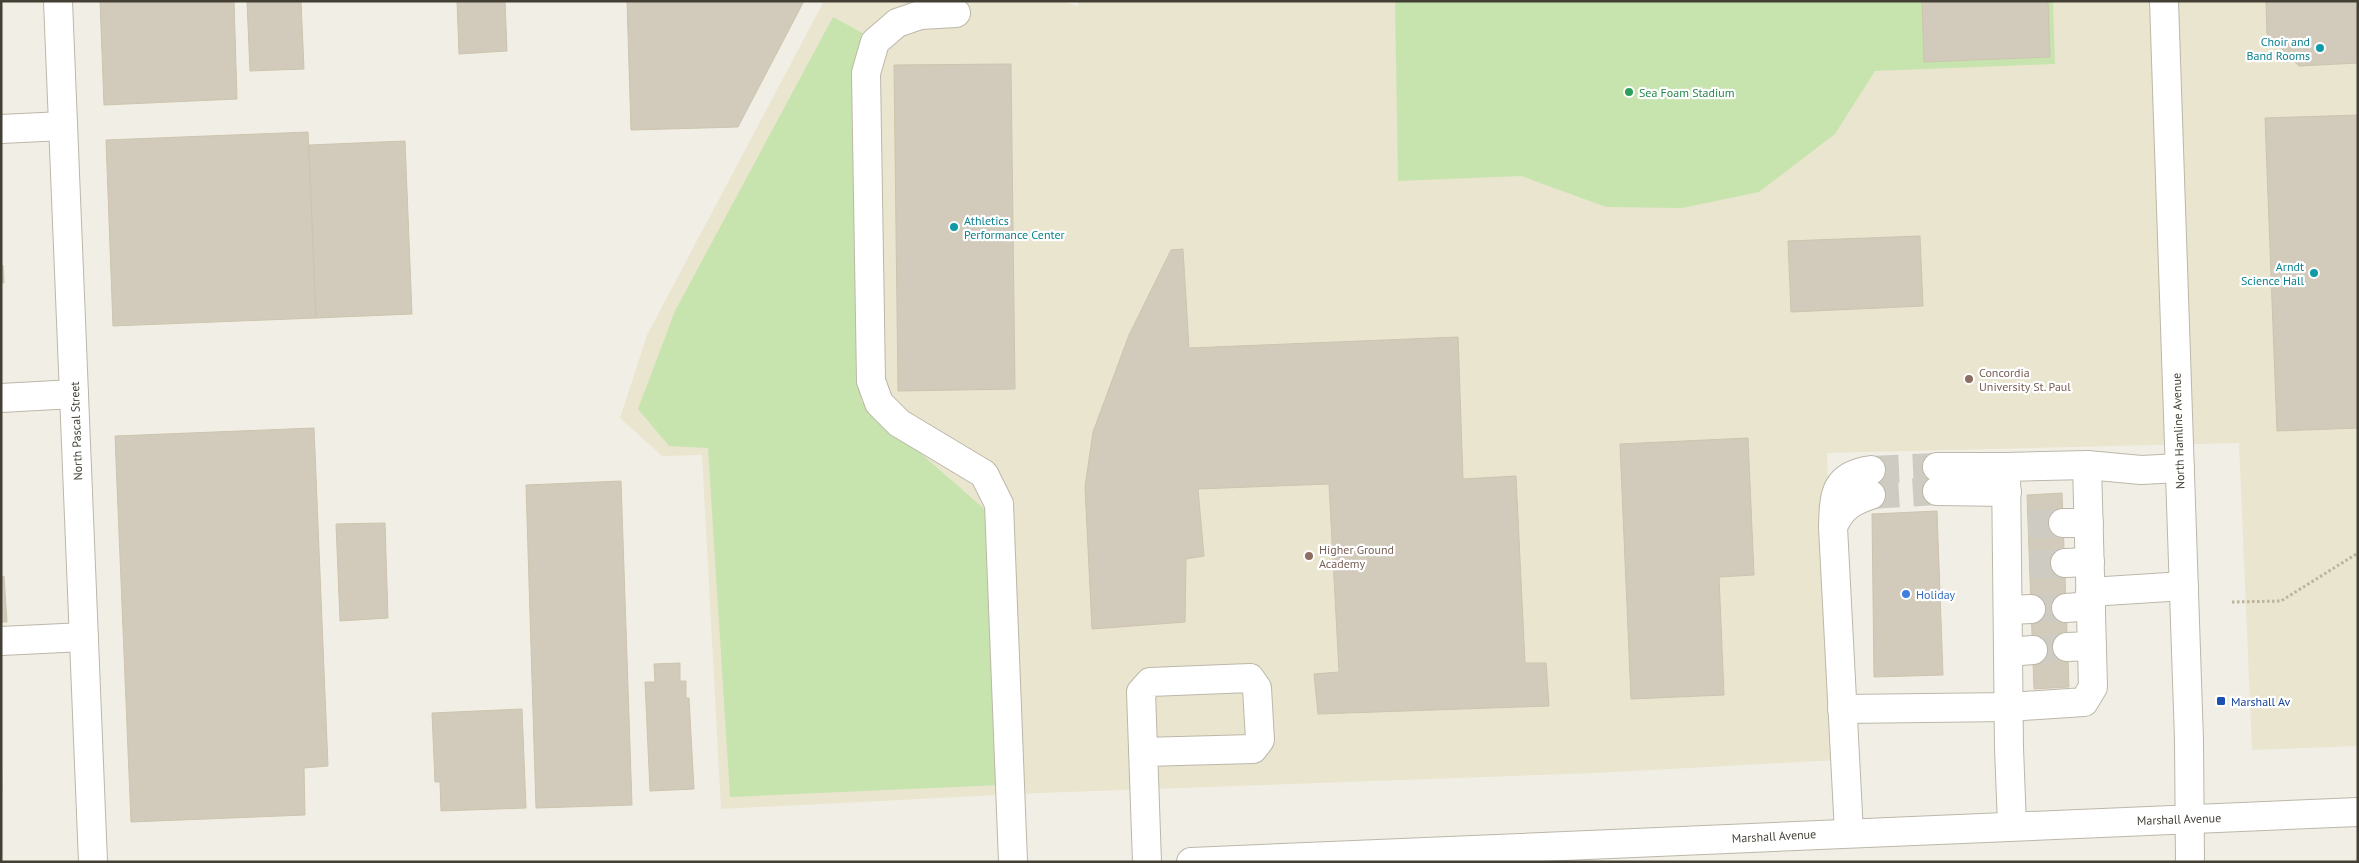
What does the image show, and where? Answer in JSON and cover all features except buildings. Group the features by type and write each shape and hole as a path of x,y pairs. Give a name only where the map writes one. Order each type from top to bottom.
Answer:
{"street":[{"name":"North Pascal Street","path":"58,1 93,862"},
{"name":"North Hamline Avenue","path":"2164,1 2189,740 2190,862"},
{"path":"956,13 920,15 897,23 875,42 866,73 871,381 879,403 899,423 984,474 999,504 1013,862"},
{"path":"1,129 63,126"},
{"path":"1,398 74,394"},
{"path":"1842,709 2009,707 2084,702 2093,687 2080,646 2082,602 2077,563 2076,523 2087,465"},
{"path":"1937,479 2006,480 2087,465 2141,470 2180,468"},
{"path":"2006,480 2018,524 2021,651 2009,707 2012,825"},
{"path":"1849,833 1833,527 1839,513 1854,501 1871,483"},
{"path":"2082,602 2184,586"},
{"path":"1,641 84,637"},
{"path":"1143,752 1253,749 1260,740 1257,688 1250,678 1150,682 1141,692 1143,752 1147,862"},
{"name":"Marshall Avenue","path":"1191,862 2012,825 2358,812"}],"path":[{"path":"2232,602 2281,601 2358,553"}],"shaded area":[{"name":"Concordia University St. Paul","path":"824,1 1061,1 1078,6 1079,1 2358,1 2358,746 2252,750 2239,443 1827,453 1837,760 1597,773 1039,793 721,809 702,455 662,456 620,418 647,335"}],"green space":[{"name":"Sea Foam Stadium","path":"1395,1 2053,1 2055,64 1875,71 1835,134 1759,192 1682,208 1606,207 1521,176 1398,181"},
{"path":"833,17 868,36 857,64 861,401 990,514 1000,785 730,797 708,448 669,446 638,409 675,311"}],"tunnel":[{"path":"1871,470 1937,467"},
{"path":"1871,495 1937,491"},
{"path":"2028,524 2063,523"},
{"path":"2030,565 2065,563"},
{"path":"2031,609 2066,608"},
{"path":"2033,650 2067,647"}],"place":[{"name":"Choir and Band Rooms","path":"2320,48"},
{"name":"Sea Foam Stadium","path":"1629,92"},
{"name":"Athletics Performance Center","path":"954,227"},
{"name":"Arndt Science Hall","path":"2314,273"},
{"name":"Concordia University St. Paul","path":"1969,379"},
{"name":"Higher Ground Academy","path":"1309,556"},
{"name":"Holiday","path":"1906,594"},
{"name":"Marshall Av","path":"2221,701"}]}
